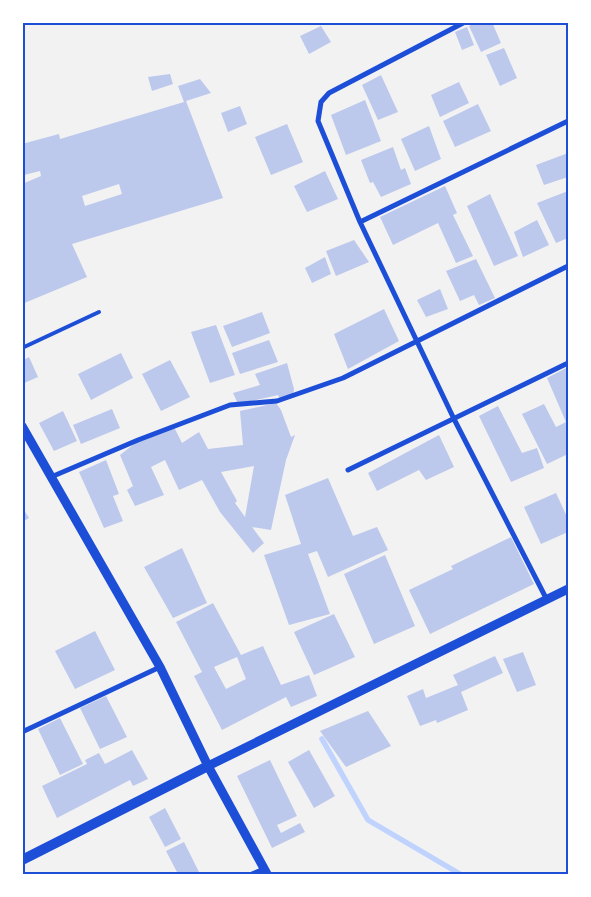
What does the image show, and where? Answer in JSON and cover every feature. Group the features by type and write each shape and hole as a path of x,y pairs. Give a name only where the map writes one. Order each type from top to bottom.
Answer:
{"main road":[{"path":"22,860 208,766"}],"street":[{"path":"465,22 329,94 321,102 318,121 360,222 417,342 454,419 547,600"},
{"path":"360,222 568,121"},
{"path":"50,477 138,440 230,406 277,401 294,397 343,378 568,266"},
{"path":"348,470 568,363"},
{"path":"22,426 160,667 208,766 266,872 252,874"},
{"path":"208,766 568,590"},
{"path":"22,732 160,667"}],"lane":[{"path":"22,348 99,312"}],"building":[{"path":"477,22 492,22 501,43 481,52 469,26"},
{"path":"321,26 331,42 309,54 300,36"},
{"path":"467,27 474,45 462,50 455,32"},
{"path":"504,48 517,78 500,86 486,55"},
{"path":"170,74 173,84 152,91 148,77"},
{"path":"381,75 398,112 378,120 362,85"},
{"path":"200,79 211,93 186,101 223,198 72,244 87,277 22,304 22,184 41,176 40,171 24,175 22,144 59,134 60,139 184,102 178,86","holes":["119,184 122,194 85,206 82,196"]},
{"path":"459,82 469,103 440,117 431,95"},
{"path":"365,100 381,141 346,155 331,115"},
{"path":"478,104 491,131 455,147 443,121"},
{"path":"240,106 247,124 228,132 221,113"},
{"path":"287,124 303,162 271,175 255,137"},
{"path":"429,126 441,159 415,171 401,139"},
{"path":"393,147 401,170 405,168 411,184 381,197 373,182 370,183 361,160"},
{"path":"568,153 568,177 544,185 536,165"},
{"path":"325,171 338,199 307,212 294,186"},
{"path":"445,186 457,213 453,215 473,256 456,263 438,223 393,245 380,217"},
{"path":"568,191 568,238 556,243 537,203"},
{"path":"490,194 518,256 494,266 467,206"},
{"path":"537,220 549,245 523,257 514,232"},
{"path":"354,240 369,262 336,276 326,251"},
{"path":"325,257 331,274 312,283 305,268"},
{"path":"476,259 495,298 479,305 474,295 460,301 446,271"},
{"path":"440,289 448,309 426,317 417,300"},
{"path":"384,309 399,341 348,369 334,334"},
{"path":"262,312 270,333 232,347 223,326"},
{"path":"216,325 235,375 210,383 191,332"},
{"path":"269,340 278,362 240,374 232,353"},
{"path":"121,353 133,378 91,400 78,374"},
{"path":"29,357 38,377 22,384 22,361"},
{"path":"170,360 190,397 161,411 142,374"},
{"path":"287,363 294,389 293,396 280,399 278,395 238,404 233,393 260,385 255,374"},
{"path":"568,367 568,454 547,464 522,414 544,404 556,427 566,422 547,378"},
{"path":"276,403 281,410 291,437 295,435 286,460 271,530 252,527 264,543 253,553 220,512 202,480 179,490 165,460 151,467 164,495 135,506 127,490 133,486 120,455 138,441 174,427 182,443 199,432 208,449 243,445 240,411","holes":["254,466 245,517 235,503 237,501 221,472"]},
{"path":"498,406 522,453 537,448 544,468 511,482 479,416"},
{"path":"112,409 120,428 81,444 73,425"},
{"path":"63,411 77,441 54,451 39,423"},
{"path":"439,435 454,467 426,480 419,470 377,491 368,473"},
{"path":"106,460 119,494 113,496 123,521 104,528 79,472"},
{"path":"328,478 353,536 377,527 388,550 328,577 317,551 308,554 330,614 289,625 264,555 301,544 285,495"},
{"path":"556,493 568,519 568,532 541,544 524,507"},
{"path":"22,507 29,518 22,522"},
{"path":"511,537 534,584 430,634 409,590 453,569 451,566"},
{"path":"182,548 207,603 173,618 144,567"},
{"path":"385,555 415,626 374,644 344,574"},
{"path":"213,603 241,655 263,646 281,685 309,675 317,696 291,707 286,697 222,730 194,676 202,672 176,622","holes":["237,657 246,679 226,689 214,667"]},
{"path":"334,614 355,657 314,675 294,632"},
{"path":"95,631 115,670 75,689 55,651"},
{"path":"523,652 536,685 517,692 503,659"},
{"path":"495,656 503,673 461,692 468,710 437,723 436,720 420,726 407,696 423,689 426,698 458,685 453,675"},
{"path":"106,696 127,737 100,749 80,708"},
{"path":"368,711 391,746 346,767 320,731"},
{"path":"60,718 83,764 60,775 38,729"},
{"path":"132,750 148,779 133,786 130,780 57,818 42,786 87,764 85,760 99,753 105,764"},
{"path":"309,750 335,796 314,808 288,762"},
{"path":"270,760 297,816 277,825 281,833 300,823 305,832 272,848 237,776"},
{"path":"165,808 181,839 165,847 149,817"},
{"path":"184,842 200,874 178,874 166,851"}],"waterway":[{"path":"322,739 368,820 460,874"}]}
